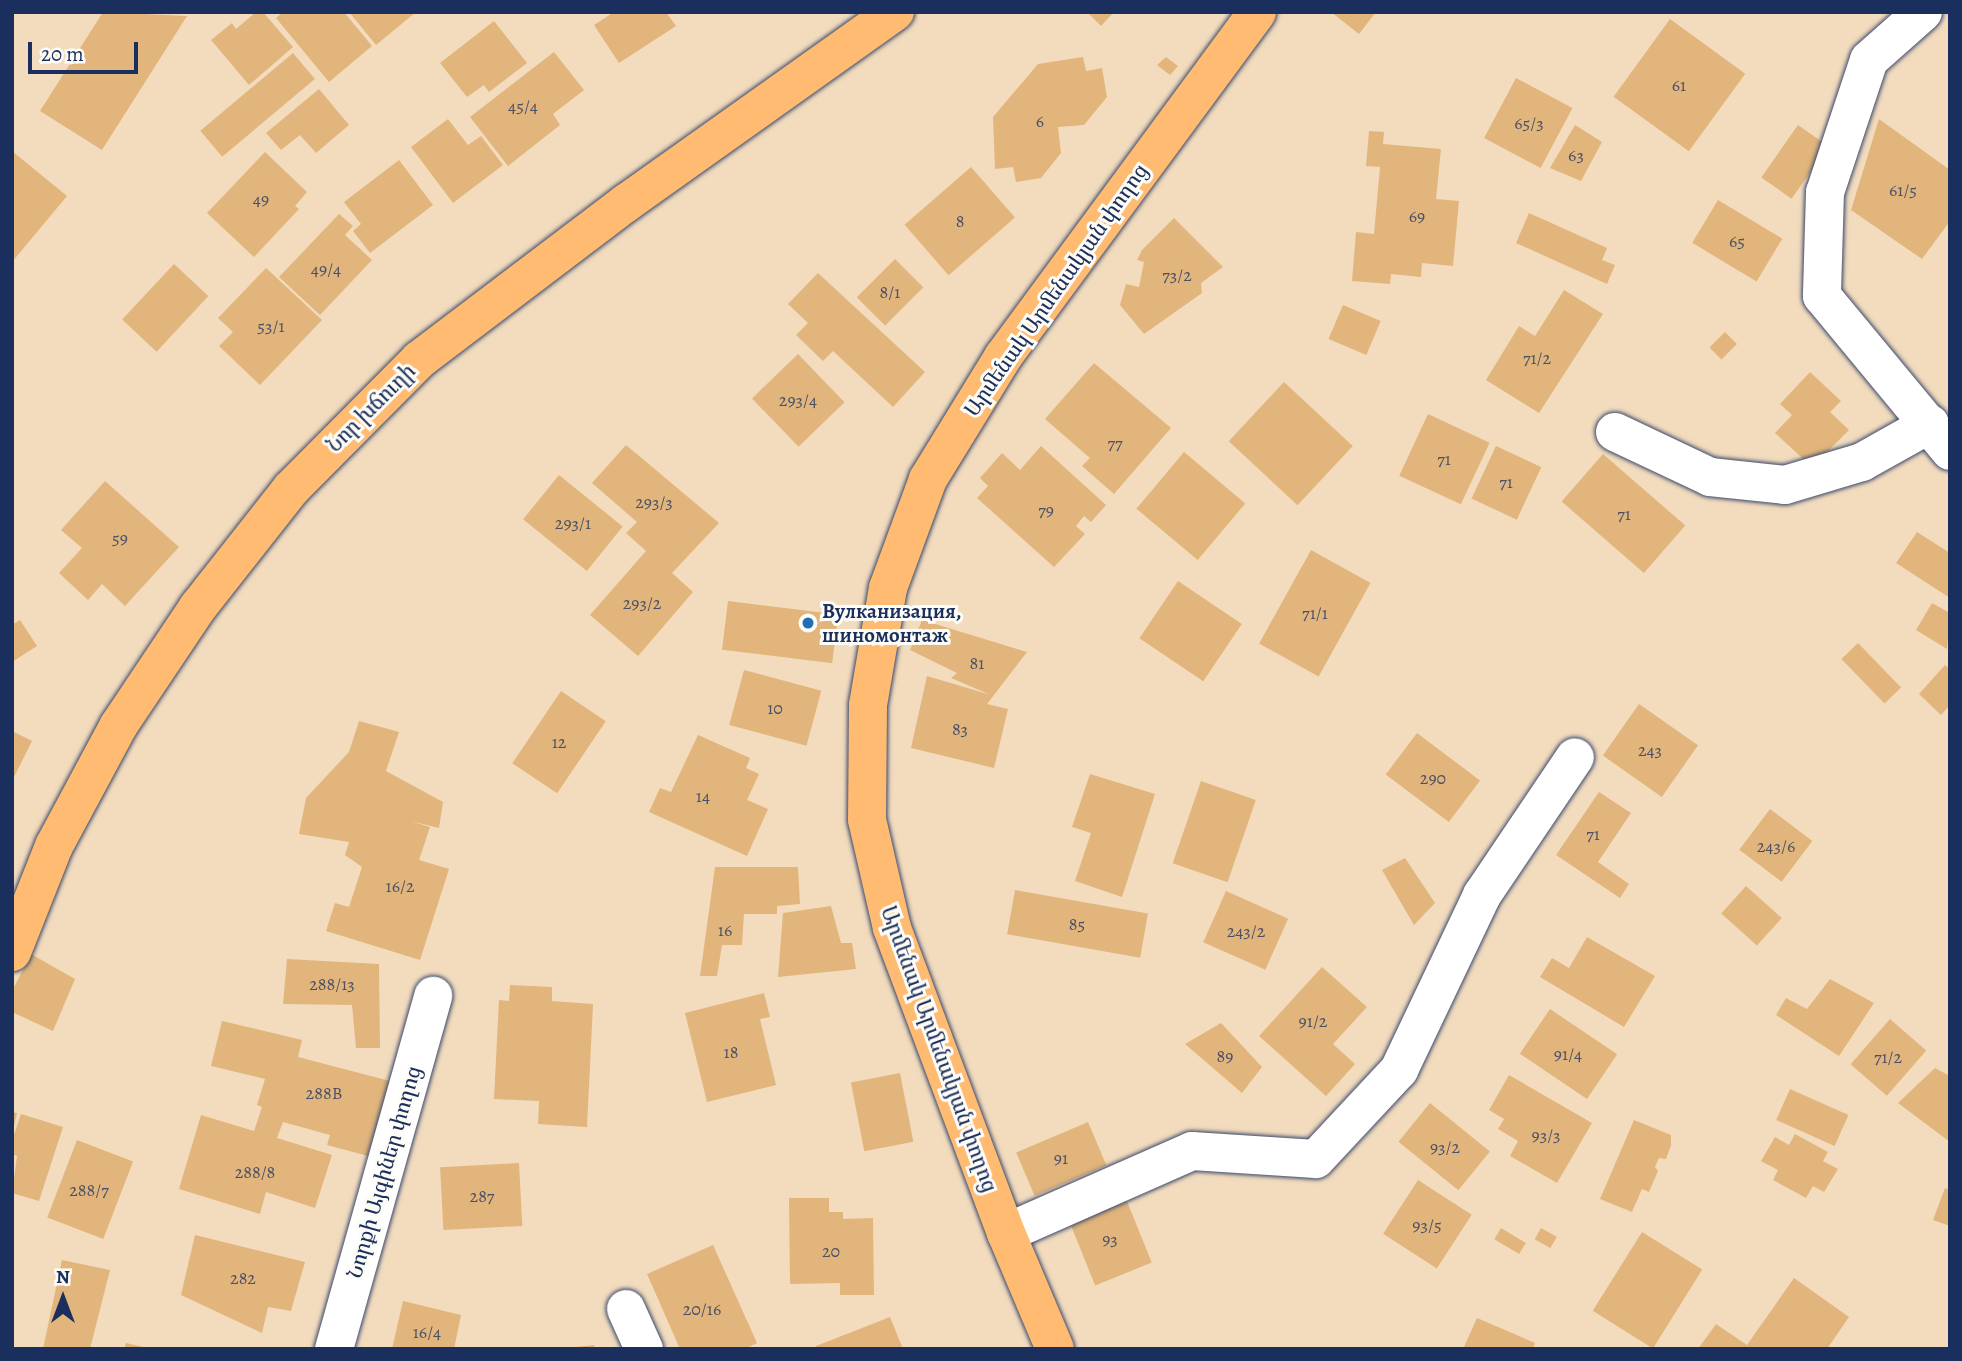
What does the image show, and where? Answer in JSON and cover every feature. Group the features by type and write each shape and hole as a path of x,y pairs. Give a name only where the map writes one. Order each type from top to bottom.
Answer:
{"main road":[{"name":"Նոր խճուղի","path":"12,952 54,846 119,725 198,607 290,489 419,360 626,203 895,12"},
{"name":"Արմենակ Արմենակյան փողոց","path":"1055,1349 1006,1233 892,928 867,820 868,705 888,588 928,479 1003,357 1257,12"}],"street":[{"path":"1615,432 1710,477 1785,485 1940,438 1822,296 1825,192 1869,60 1923,12"},
{"path":"1006,1233 1192,1151 1316,1160 1399,1070 1482,895 1575,757"},
{"name":"Նորքի Այգիներ փողոց","path":"334,1349 433,996"},
{"path":"626,1309 645,1349"}],"building":[{"path":"103,12 187,16 102,150 40,111"},
{"path":"256,12 263,12 293,47 249,85 211,40 232,23 236,29"},
{"path":"283,12 344,12 372,46 329,82 276,18"},
{"path":"349,12 416,12 376,45"},
{"path":"614,12 666,12 676,26 619,63 594,25"},
{"path":"1087,12 1114,12 1101,26"},
{"path":"1331,12 1376,12 1359,34"},
{"path":"1670,19 1745,74 1689,151 1614,97"},
{"path":"494,21 527,63 489,92 484,85 467,97 440,63"},
{"path":"554,52 584,90 553,114 560,125 508,166 470,117"},
{"path":"293,53 315,79 222,157 200,131"},
{"path":"1083,57 1086,71 1102,68 1107,97 1084,125 1058,127 1061,153 1041,178 1016,182 1013,167 995,169 993,117 1038,64"},
{"path":"1166,57 1178,66 1170,75 1157,65"},
{"path":"1516,78 1573,108 1541,168 1484,138"},
{"path":"319,89 349,125 316,153 300,135 281,150 266,133"},
{"path":"448,119 468,145 481,136 503,165 453,203 411,147"},
{"path":"1879,119 1950,170 1950,221 1922,259 1851,210"},
{"path":"1575,125 1602,142 1581,181 1550,168"},
{"path":"1798,125 1828,146 1792,199 1761,177"},
{"path":"1369,131 1384,132 1383,144 1441,149 1436,199 1459,201 1453,266 1422,263 1421,277 1391,274 1390,284 1352,281 1356,232 1374,234 1380,167 1366,166"},
{"path":"12,151 67,196 12,262"},
{"path":"265,152 307,192 295,206 299,209 254,257 207,213"},
{"path":"399,160 433,205 370,253 353,231 361,224 344,202"},
{"path":"971,167 1015,218 949,275 905,225"},
{"path":"1718,200 1782,239 1757,281 1692,243"},
{"path":"1529,213 1607,248 1602,260 1615,265 1607,284 1516,243"},
{"path":"339,214 353,226 345,235 372,260 320,315 279,277"},
{"path":"1174,218 1223,267 1201,283 1202,293 1144,334 1120,305 1126,284 1139,287 1144,262 1137,260 1142,250"},
{"path":"895,259 923,287 885,325 857,297"},
{"path":"174,264 208,296 157,352 122,320"},
{"path":"266,268 322,320 260,385 219,346 233,332 218,318"},
{"path":"818,273 925,372 893,407 833,351 823,361 796,335 808,323 788,304"},
{"path":"1564,290 1603,314 1539,413 1486,380 1519,326 1535,336"},
{"path":"1343,305 1381,321 1366,355 1329,339"},
{"path":"1725,332 1737,344 1721,360 1709,348"},
{"path":"798,354 845,402 799,447 752,398"},
{"path":"1094,363 1171,428 1114,494 1082,466 1090,458 1045,419"},
{"path":"1810,372 1841,401 1830,412 1849,430 1812,467 1775,433 1792,415 1780,404"},
{"path":"1284,382 1353,446 1298,505 1229,441"},
{"path":"1428,414 1490,443 1461,504 1399,476"},
{"path":"626,445 719,523 672,573 693,592 638,656 590,615 646,551 626,533 637,522 592,483"},
{"path":"1041,446 1106,505 1091,522 1084,516 1076,526 1085,534 1054,567 977,498 988,486 980,478 1002,453 1020,470"},
{"path":"1496,446 1541,467 1517,520 1471,499"},
{"path":"1184,452 1245,503 1198,560 1136,509"},
{"path":"1603,454 1685,526 1644,573 1562,502"},
{"path":"559,475 623,527 587,571 523,519"},
{"path":"105,481 179,547 125,606 102,584 88,600 59,573 82,548 61,530"},
{"path":"1917,532 1950,553 1950,598 1896,563"},
{"path":"1311,550 1370,583 1319,677 1259,644"},
{"path":"1178,581 1242,624 1203,681 1139,638"},
{"path":"728,601 838,615 832,663 722,650"},
{"path":"1932,603 1950,613 1947,649 1916,630"},
{"path":"20,620 37,646 12,662 12,625"},
{"path":"922,620 1027,652 987,704 1008,709 994,768 911,748 927,676 991,695 951,678 957,673 910,650"},
{"path":"1858,643 1901,688 1885,704 1841,659"},
{"path":"1945,665 1950,669 1950,705 1941,715 1919,694"},
{"path":"744,670 821,691 807,746 729,725"},
{"path":"561,691 606,721 557,793 512,763"},
{"path":"1639,704 1698,745 1662,797 1603,756"},
{"path":"359,721 399,732 386,771 443,802 439,828 410,821 430,827 419,860 449,869 420,960 326,931 335,903 349,907 362,867 345,855 349,842 299,834 306,798 349,752"},
{"path":"12,731 32,741 12,781"},
{"path":"1417,733 1480,781 1449,822 1386,775"},
{"path":"698,735 750,758 746,768 759,774 747,800 768,809 747,856 649,812 660,788 671,792"},
{"path":"1090,774 1155,794 1122,897 1075,881 1091,833 1072,827"},
{"path":"1201,781 1256,800 1228,882 1173,863"},
{"path":"1599,792 1631,813 1598,862 1629,884 1620,898 1556,855"},
{"path":"1770,809 1812,841 1782,882 1739,850"},
{"path":"1405,858 1435,903 1414,925 1382,870"},
{"path":"715,867 798,867 800,904 777,906 777,914 744,914 742,945 722,945 717,976 700,976"},
{"path":"1746,886 1782,918 1757,946 1721,913"},
{"path":"1015,890 1148,913 1140,958 1007,934"},
{"path":"1226,891 1288,919 1265,970 1203,942"},
{"path":"831,906 841,943 852,943 856,969 778,977 783,913"},
{"path":"1587,937 1655,976 1624,1027 1540,977 1552,958 1569,968"},
{"path":"31,954 75,979 53,1031 12,1012 12,991"},
{"path":"287,959 379,964 380,1048 356,1048 352,1005 283,1004"},
{"path":"1322,967 1367,1007 1333,1044 1355,1064 1326,1096 1259,1036"},
{"path":"1830,979 1874,1003 1839,1056 1776,1015 1786,998 1807,1009"},
{"path":"510,985 552,987 552,1001 593,1004 587,1127 538,1124 539,1101 494,1099 499,1000 509,1001"},
{"path":"764,993 770,1017 760,1019 776,1085 707,1102 685,1013"},
{"path":"1550,1009 1617,1054 1587,1099 1520,1054"},
{"path":"1890,1019 1926,1050 1887,1096 1851,1064"},
{"path":"222,1021 302,1040 298,1057 390,1081 368,1156 327,1145 330,1135 283,1122 277,1138 332,1155 315,1208 266,1192 260,1214 179,1189 201,1115 254,1131 262,1107 257,1105 265,1079 211,1066"},
{"path":"1221,1023 1262,1067 1242,1093 1185,1044"},
{"path":"1935,1068 1950,1076 1950,1142 1898,1103"},
{"path":"900,1073 913,1142 864,1151 851,1083"},
{"path":"1509,1075 1592,1123 1557,1183 1510,1156 1518,1141 1498,1129 1504,1119 1489,1110"},
{"path":"1790,1089 1848,1115 1835,1146 1776,1120"},
{"path":"1430,1103 1490,1151 1458,1190 1399,1142"},
{"path":"12,1112 17,1113 13,1130 12,1130"},
{"path":"21,1114 63,1127 39,1201 12,1193 17,1156 12,1154 12,1141"},
{"path":"1634,1120 1671,1135 1671,1145 1666,1159 1659,1158 1655,1167 1658,1171 1649,1192 1642,1189 1632,1212 1600,1199"},
{"path":"1088,1122 1106,1165 1035,1196 1016,1152"},
{"path":"1795,1134 1828,1152 1823,1161 1838,1169 1824,1192 1813,1186 1806,1198 1773,1180 1778,1170 1761,1161 1775,1137 1789,1145"},
{"path":"77,1140 133,1162 103,1239 47,1217"},
{"path":"519,1163 522,1226 443,1230 440,1167"},
{"path":"1418,1180 1472,1215 1437,1269 1383,1234"},
{"path":"1945,1188 1950,1190 1950,1226 1933,1220"},
{"path":"1124,1194 1152,1263 1095,1285 1067,1217"},
{"path":"789,1198 829,1198 829,1212 843,1212 843,1219 873,1218 874,1295 840,1295 840,1283 790,1284"},
{"path":"1501,1228 1526,1243 1519,1254 1494,1239"},
{"path":"1541,1228 1557,1237 1550,1248 1535,1239"},
{"path":"1642,1232 1702,1270 1653,1348 1593,1311"},
{"path":"195,1235 305,1262 291,1311 268,1307 262,1333 181,1295"},
{"path":"713,1245 757,1343 745,1349 680,1349 647,1274"},
{"path":"62,1260 110,1270 90,1349 43,1349"},
{"path":"1794,1278 1849,1317 1827,1349 1698,1349 1716,1324 1747,1345"},
{"path":"403,1301 461,1315 454,1349 392,1349"},
{"path":"890,1317 903,1349 817,1349 816,1346"},
{"path":"1477,1318 1535,1343 1533,1349 1463,1349"},
{"path":"126,1343 148,1348 148,1349 124,1349"},
{"path":"594,1345 595,1349 575,1349 575,1347"}],"place":[{"name":"Вулканизация, шиномонтаж","path":"808,623"}]}
